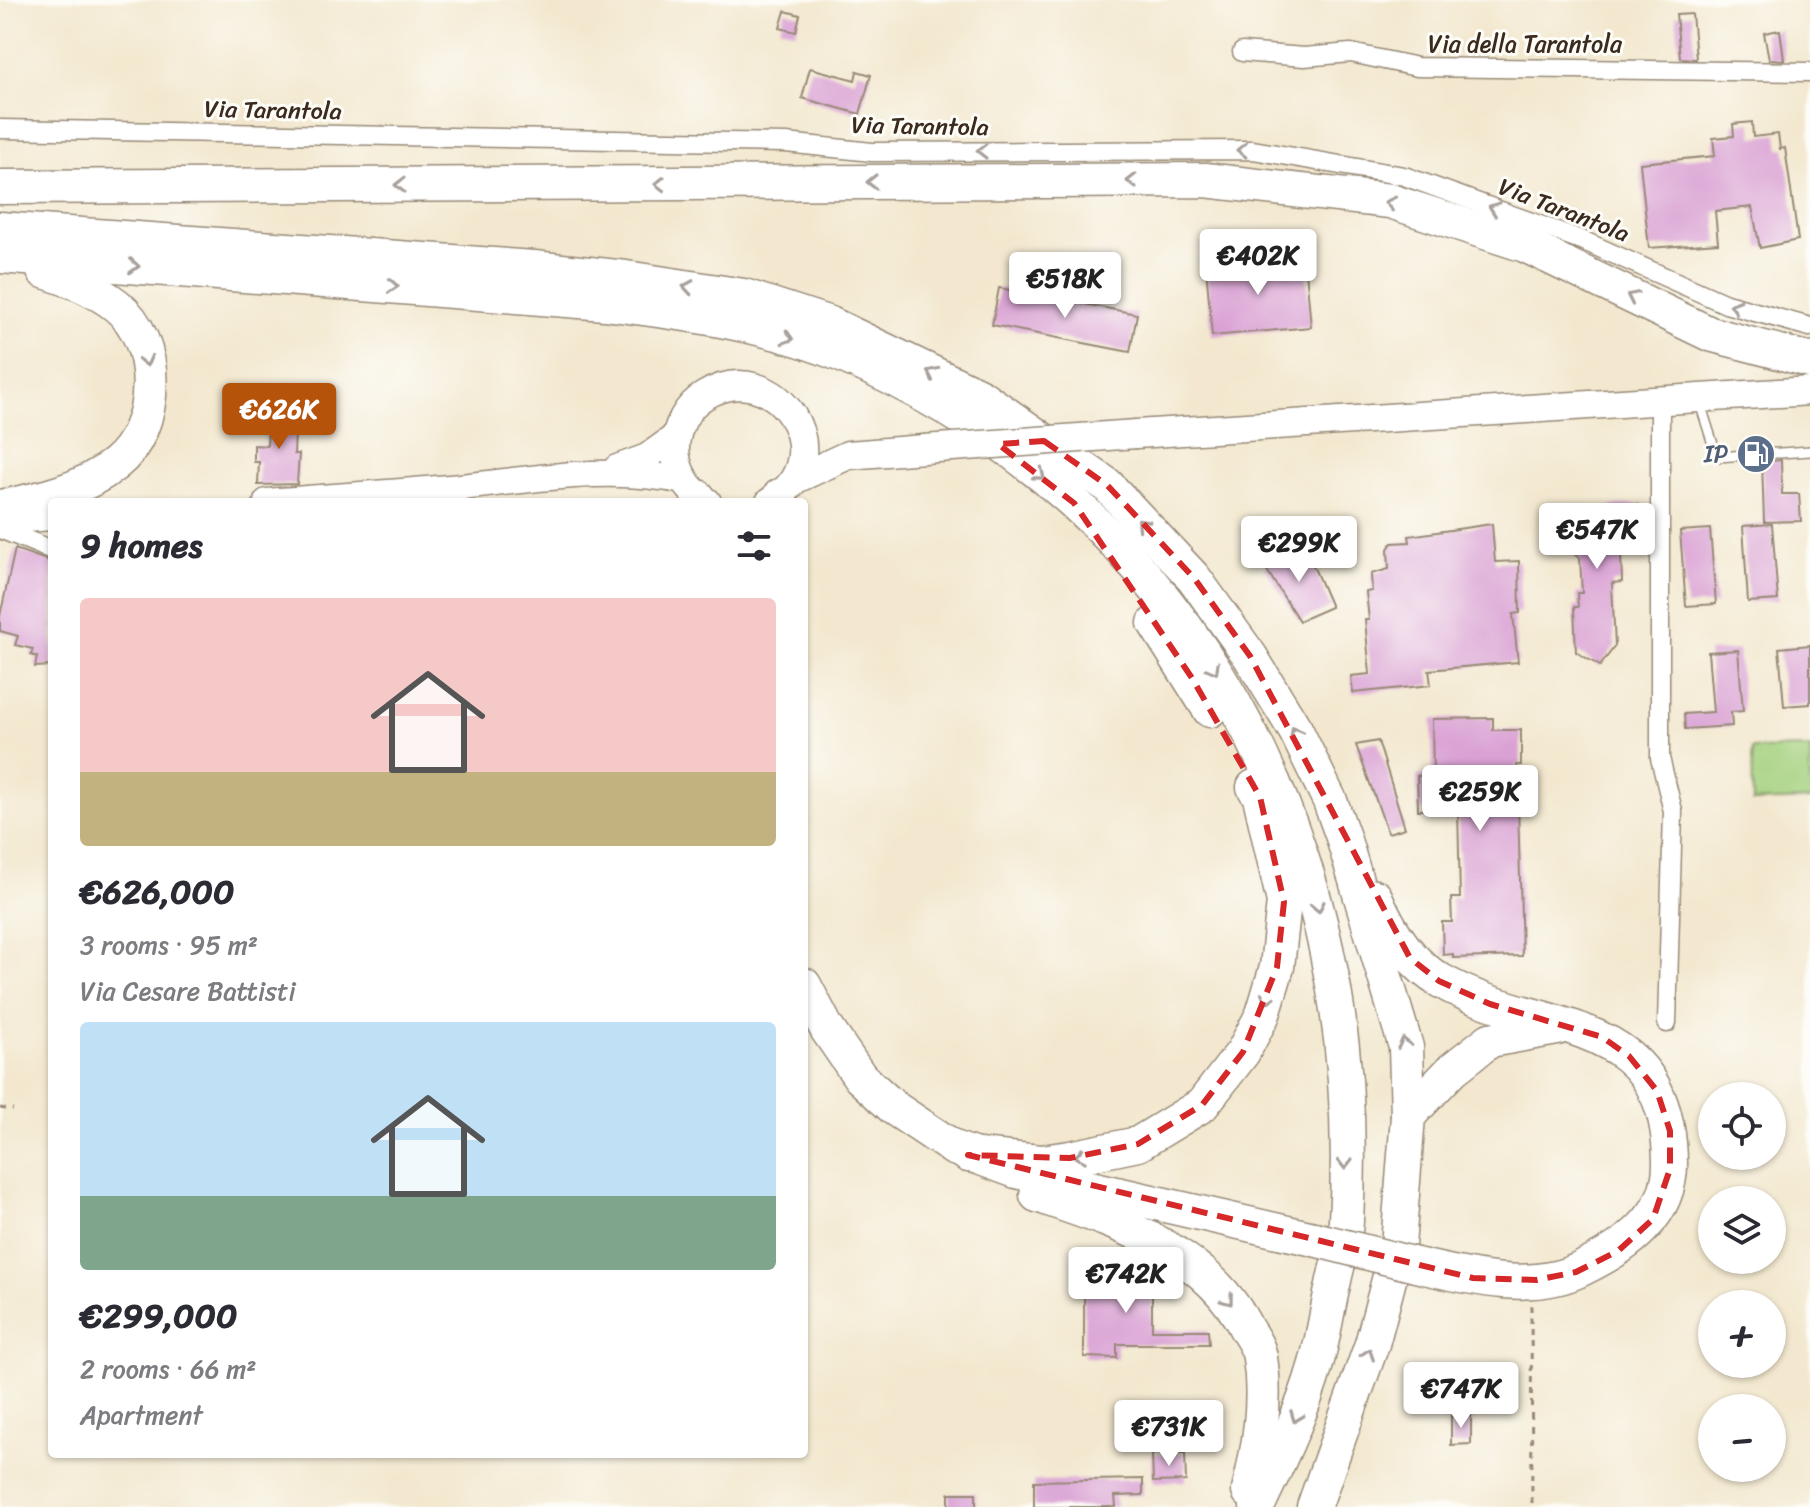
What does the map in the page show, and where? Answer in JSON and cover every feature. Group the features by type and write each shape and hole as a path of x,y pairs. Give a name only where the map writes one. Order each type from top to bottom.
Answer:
{"highway":[{"path":"0,187 1205,180 1390,201 1525,245 1710,334 1810,360"},
{"path":"0,229 626,278 744,296 830,324 980,396 1107,485 1194,578 1250,656 1296,731 1330,801 1343,837 1406,1047 1408,1116 1398,1246 1372,1344 1314,1507"},
{"path":"0,256 605,303 702,315 838,354 904,385 981,432 1074,503 1147,578 1205,653 1265,759 1316,897 1338,1006 1345,1092 1346,1225 1315,1366 1257,1507"},
{"path":"0,264 37,268 80,283 119,306 140,339 149,369 150,402 140,435 116,463 79,487 0,507"},
{"path":"968,1155 1041,1162 1070,1158 1138,1144 1189,1113 1202,1105 1243,1052 1263,1014 1277,967 1284,902 1260,797 1192,678 1074,503"},
{"path":"968,1155 1016,1171 1473,1278 1536,1280 1576,1272 1618,1251 1653,1219 1670,1169 1670,1131 1657,1091 1629,1056 1602,1037 1490,1004 1439,981 1410,958 1343,837"},
{"path":"808,993 827,1029 860,1077 894,1108 1027,1191 1097,1216 1171,1249 1217,1285 1241,1317 1260,1355 1261,1436 1246,1507"},
{"path":"1408,1116 1453,1069 1490,1040 1570,1026"}],"main road":[{"path":"698,496 676,459 676,436 684,416 697,400 715,390 735,385 756,387 775,396 790,410 799,429 802,455 780,495"},
{"path":"780,495 848,455 1810,391"},
{"path":"799,429 848,455"},
{"path":"610,471 647,457 676,436"},
{"path":"325,498 610,471 651,474 698,496"},
{"path":"0,521 48,517"}],"street":[{"name":"Via della Tarantola","path":"1242,52 1304,57 1351,53 1417,67 1810,72"},
{"name":"Via Tarantola","path":"0,129 786,143 872,152 1253,150 1404,176 1584,241 1726,304 1810,327"},
{"path":"1660,400 1660,758 1673,811 1667,1023"},
{"path":"0,529 48,548"}],"lane":[{"path":"1699,399 1717,457 1810,451"}],"path":[{"path":"0,1108 13,1110"},
{"path":"1531,1297 1532,1507"}],"highlighted area":[{"path":"1044,441 1107,485 1194,578 1250,656 1410,958 1439,981 1490,1004 1602,1037 1629,1056 1657,1091 1670,1131 1670,1169 1653,1219 1618,1251 1576,1272 1536,1280 1473,1278 968,1155 1070,1158 1138,1144 1202,1105 1243,1052 1277,967 1284,902 1260,797 1192,678 1074,503 998,444"}],"green space":[{"path":"1810,748 1810,800 1753,802 1752,749"}],"building":[{"path":"785,11 800,15 796,32 780,28"},
{"path":"1692,14 1696,59 1680,58 1676,15"},
{"path":"1780,30 1784,60 1769,59 1764,33"},
{"path":"810,68 855,80 857,71 871,75 860,114 802,98"},
{"path":"1752,122 1753,137 1778,134 1780,149 1785,148 1798,240 1760,248 1752,207 1715,211 1718,243 1649,248 1640,163 1715,156 1713,138 1734,136 1733,124"},
{"path":"1305,259 1311,327 1212,336 1206,267"},
{"path":"999,288 1137,314 1130,352 992,325"},
{"path":"269,411 296,412 294,454 299,454 297,484 258,485 259,462 254,462 254,445 267,446"},
{"path":"1781,460 1782,494 1799,494 1801,521 1764,522 1762,462"},
{"path":"1637,504 1638,535 1621,554 1622,582 1612,583 1615,646 1600,666 1576,652 1574,607 1578,607 1577,593 1582,593 1580,559 1558,539 1557,508 1582,507 1597,522 1611,506"},
{"path":"1492,524 1495,562 1519,561 1520,613 1513,614 1518,662 1429,670 1431,685 1353,693 1351,676 1370,674 1366,592 1372,591 1371,574 1389,569 1388,549 1392,543 1410,542 1409,536"},
{"path":"1772,524 1778,600 1748,602 1743,526"},
{"path":"1710,529 1716,604 1686,606 1680,531"},
{"path":"1305,547 1331,607 1299,621 1264,566"},
{"path":"15,549 48,561 48,666 35,667 37,657 31,655 33,649 15,645 18,636 0,631 0,616"},
{"path":"1810,645 1810,704 1784,706 1779,648"},
{"path":"1738,650 1743,711 1731,712 1732,726 1685,729 1684,714 1713,712 1708,652"},
{"path":"1493,718 1493,730 1521,730 1521,765 1517,765 1522,956 1453,958 1453,954 1443,955 1442,922 1452,922 1451,898 1460,898 1458,809 1418,810 1417,776 1433,775 1432,719"},
{"path":"1378,741 1405,828 1388,833 1356,745"},
{"path":"1137,1260 1152,1263 1152,1330 1208,1330 1209,1344 1117,1344 1117,1358 1084,1357 1084,1276 1137,1276"},
{"path":"1451,1416 1471,1416 1471,1444 1451,1445"},
{"path":"1185,1453 1186,1481 1153,1482 1152,1454"},
{"path":"1143,1479 1143,1495 1115,1496 1116,1507 1034,1507 1034,1481"},
{"path":"949,1493 976,1493 976,1507 949,1507"}],"place":[{"name":"IP","path":"1756,454"}]}
